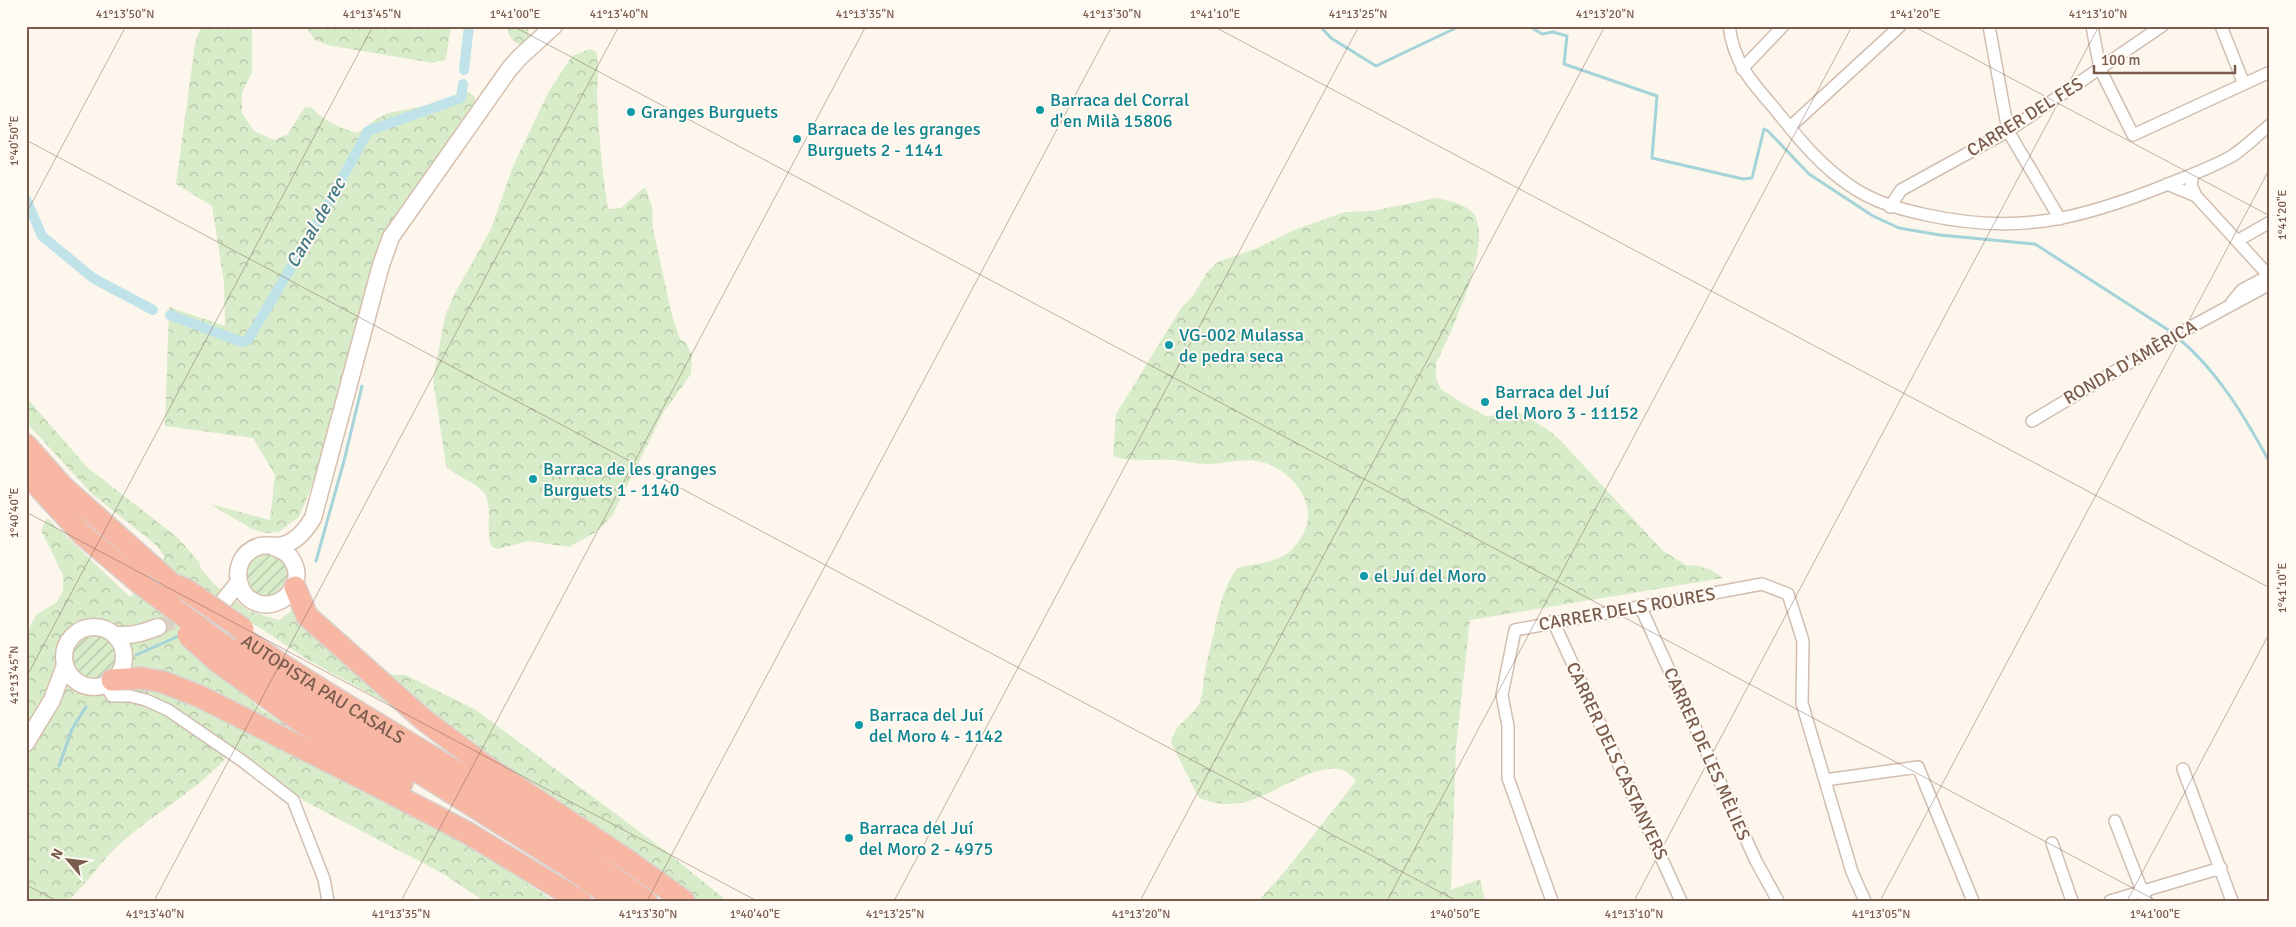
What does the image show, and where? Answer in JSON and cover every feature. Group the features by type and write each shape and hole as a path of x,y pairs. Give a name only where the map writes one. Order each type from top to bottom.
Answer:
{"highway":[{"name":"AUTOPISTA PAU CASALS","path":"26,445 62,486 172,584 260,672 565,864 617,901"},
{"name":"AUTOPISTA PAU CASALS","path":"26,473 82,534 138,587 232,644 273,659 492,794 578,851 646,901"},
{"path":"295,587 307,616 424,720 481,763 627,860 684,901"},
{"path":"232,644 317,675 481,763"},
{"path":"232,644 304,724 459,816 552,878 580,900"},
{"path":"109,682 141,678 163,682 201,697 451,824 580,900"}],"street":[{"path":"306,530 287,544 274,547 262,546 244,556 238,569 242,589 259,604 272,605 282,601 295,587 294,565 306,530 313,518 381,265 392,237 510,68 554,26"},
{"path":"1729,26 1732,47 1742,69 1804,147 1826,168 1851,186 1890,206 1976,224 2017,224 2060,220 2115,205 2193,174 2232,156 2270,125"},
{"path":"1742,69 1783,26"},
{"path":"1790,127 1900,26"},
{"path":"1989,26 2008,131 2060,220"},
{"path":"2092,26 2100,69 2133,135 2270,72"},
{"name":"CARRER DEL FES","path":"1890,206 1901,190 2008,131 2100,69 2151,30 2162,26"},
{"path":"2221,26 2244,84"},
{"path":"2193,174 2191,185 2196,196 2270,276"},
{"path":"2167,184 2196,196"},
{"path":"2237,241 2270,222"},
{"name":"RONDA D'AMÈRICA","path":"2230,305 2242,290 2270,276"},
{"name":"RONDA D'AMÈRICA","path":"2032,421 2230,305 2270,284"},
{"path":"274,547 287,554 294,565"},
{"name":"CARRER DELS ROURES","path":"1552,901 1508,778 1508,726 1502,694 1515,630 1553,621 1739,590 1762,584 1788,594 1804,642 1802,703 1825,780"},
{"name":"CARRER DE LES MÈLIES","path":"1640,606 1756,861 1778,901"},
{"name":"CARRER DELS CASTANYERS","path":"1553,621 1681,901"},
{"path":"26,744 52,700 65,665 65,649 68,642 79,631 93,627 123,636 138,635 158,627"},
{"path":"65,665 69,674 80,683 97,686 109,682 120,672 123,661 123,650 120,641 113,634"},
{"path":"123,650 138,635"},
{"path":"109,682 112,696 130,696 146,700 168,710 241,760 293,800 324,879 328,901"},
{"path":"52,700 66,688 80,683"},
{"path":"1865,901 1852,872 1825,780 1918,767 1973,901"},
{"path":"2183,769 2232,901"},
{"path":"2115,821 2144,896"},
{"path":"2052,843 2072,901"},
{"path":"2110,901 2144,896 2221,868"}],"green space":[{"path":"201,26 252,26 252,73 242,92 242,113 254,131 274,140 288,134 304,108 311,107 320,116 358,133 388,113 440,103 468,92 474,96 476,103 387,235 362,306 313,483 299,517 279,532 265,533 252,529 210,504 270,520 275,475 253,438 165,426 169,307 225,326 224,283 212,206 176,184 195,44"},
{"path":"305,26 451,26 446,59 433,63 327,45 315,40"},
{"path":"506,26 528,26 529,37 526,43 520,45 514,41 509,35"},
{"path":"590,49 596,52 598,63 597,98 602,167 608,209 621,208 645,187 652,206 653,229 672,315 680,339 686,343 692,355 691,374 663,413 612,516 596,532 569,547 528,541 498,549 492,547 490,541 488,505 484,493 476,485 455,474 446,466 433,380 445,317 454,295 491,229 513,166 549,91 572,56"},
{"path":"1436,198 1460,204 1472,212 1478,225 1479,243 1475,264 1460,310 1436,364 1436,378 1441,389 1486,416 1499,415 1512,408 1547,429 1558,438 1663,551 1686,565 1699,566 1711,570 1723,578 1470,620 1456,747 1451,890 1480,879 1485,901 1258,901 1286,870 1356,781 1345,771 1324,769 1298,778 1252,800 1232,804 1212,802 1199,798 1171,743 1179,725 1199,704 1219,609 1224,592 1232,576 1237,568 1271,561 1293,549 1308,522 1307,506 1302,493 1292,480 1286,474 1265,463 1244,460 1202,464 1175,460 1134,460 1113,456 1116,414 1182,307 1193,296 1208,271 1218,262 1257,248 1294,230 1345,212 1372,211"},
{"path":"26,397 87,467 178,538 199,562 201,569 214,584 249,611 279,620 295,608 364,673 406,675 476,710 667,852 727,901 700,901 578,814 474,746 405,713 308,660 259,627 247,622 232,626 224,634 210,667 262,710 311,739 554,901 484,901 440,872 306,802 233,749 195,787 122,842 68,901 26,901 26,635 36,615 57,602 63,591 63,575 41,530 47,518 130,597 165,557 156,545 91,493 26,422"},
{"path":"265,551 287,562 291,574 280,595 256,597 247,589 245,565 254,555"},
{"path":"90,635 98,635 110,641 116,657 110,673 98,679 90,679 78,673 72,661 72,653 78,641"}],"waterway":[{"name":"Canal de rec","path":"464,70 469,26"},
{"path":"1320,26 1331,38 1376,66 1460,26"},
{"path":"1529,26 1542,34 1553,32 1567,36 1564,64 1657,96 1652,158 1743,179 1752,178 1764,129 1809,174 1873,216 1899,228 1940,235 2035,244 2173,333"},
{"name":"Canal de rec","path":"170,315 242,342 248,340 318,222 368,131 461,98 463,84"},
{"name":"Canal de rec","path":"26,199 42,236 93,278 153,310"},
{"path":"2177,337 2192,350 2230,396 2270,463"},
{"path":"316,561 344,461 362,386"},
{"path":"136,655 181,635"},
{"path":"59,766 72,729 86,707"}],"tunnel":[{"path":"158,627 218,604"}],"place":[{"name":"Barraca del Corral d'en Milà 15806","path":"1040,110"},
{"name":"Granges Burguets","path":"631,112"},
{"name":"Barraca de les granges Burguets 2 - 1141","path":"797,139"},
{"name":"VG-002 Mulassa de pedra seca","path":"1169,345"},
{"name":"Barraca del Juí del Moro 3 - 11152","path":"1485,402"},
{"name":"Barraca de les granges Burguets 1 - 1140","path":"533,479"},
{"name":"el Juí del Moro","path":"1364,576"},
{"name":"Barraca del Juí del Moro 4 - 1142","path":"859,725"},
{"name":"Barraca del Juí del Moro 2 - 4975","path":"849,838"}]}
